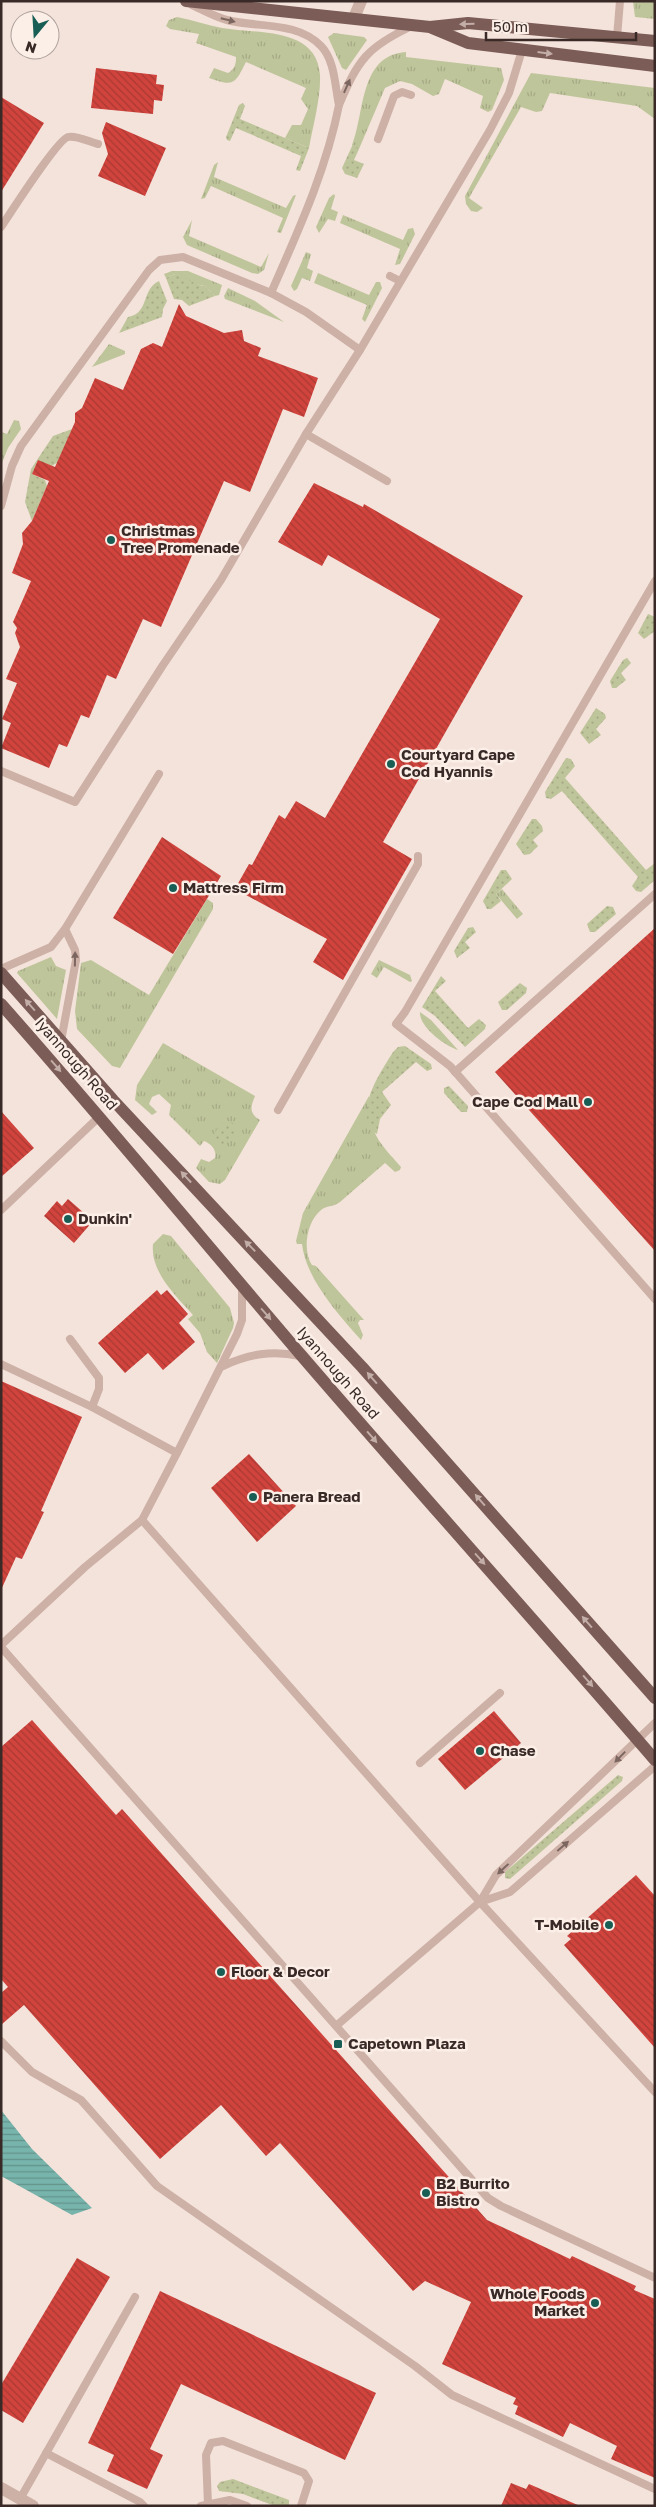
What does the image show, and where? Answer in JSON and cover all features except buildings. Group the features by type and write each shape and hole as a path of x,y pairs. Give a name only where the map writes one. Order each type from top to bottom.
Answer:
{"main road":[{"path":"185,1 354,18 430,28 468,23 655,41"},
{"path":"430,28 468,43 655,66"},
{"name":"Iyannough Road","path":"1,971 113,1100 362,1367 655,1698"},
{"name":"Iyannough Road","path":"1,1004 100,1116 303,1357 655,1760"}],"street":[{"path":"354,18 360,1"},
{"path":"1,2488 33,2506"}],"lane":[{"path":"185,1 228,21 285,28 310,38 322,47 328,57 339,105"},
{"path":"617,37 620,1"},
{"path":"271,293 321,176 339,105 351,76 366,54 385,40 413,26"},
{"path":"1,771 76,802 163,665 221,580 306,434 360,350 502,109 517,70 522,50"},
{"path":"378,139 394,96 402,92 411,95"},
{"path":"1,227 40,168 63,140 71,137 98,144"},
{"path":"1,506 12,466 21,446 105,328 154,264 172,257 183,257 271,293 306,312 360,350"},
{"path":"390,276 400,281"},
{"path":"306,434 387,481"},
{"path":"655,581 405,1012 396,1024 443,1059 655,1299"},
{"path":"1,971 51,948 65,929 159,774"},
{"path":"278,1110 418,864 418,856"},
{"path":"455,1072 655,894"},
{"path":"61,1041 76,960 75,950 65,929"},
{"path":"1,1210 100,1116"},
{"path":"242,1286 242,1320 223,1366 142,1520 85,1567 1,1646 492,2201 655,2278"},
{"path":"70,1339 99,1378 99,1390 92,1407"},
{"path":"223,1366 238,1359 262,1353 280,1352 303,1357"},
{"path":"1,1364 92,1407 177,1454"},
{"path":"142,1520 480,1902 655,2092"},
{"path":"420,1763 500,1694"},
{"path":"336,2026 480,1902 496,1875 655,1723"},
{"path":"480,1902 510,1892 655,1766"},
{"path":"1,2041 32,2072 81,2100 157,2186 415,2366 447,2393 655,2490"},
{"path":"20,2499 135,2297"},
{"path":"247,2506 230,2500 204,2505 208,2449 211,2443 223,2440 304,2473 309,2480 301,2506"},
{"path":"46,2453 144,2506"}],"green space":[{"path":"633,1 655,1 655,19 635,17"},
{"path":"177,17 222,28 282,35 296,40 308,48 316,59 320,75 318,102 309,148 285,138 292,125 301,125 308,109 301,99 306,88 246,62 233,82 229,83 209,78 214,68 228,73 232,70 235,66 236,57 196,43 199,34 170,29 166,26 169,20"},
{"path":"334,33 364,37 367,40 346,70 342,68 328,37"},
{"path":"406,52 406,57 501,68 504,80 492,110 488,112 480,108 483,96 445,79 439,94 433,96 412,84 400,81 385,88 359,149 352,145 362,102 372,74 380,63 391,56"},
{"path":"531,73 655,88 655,119 637,106 550,93 542,111 536,112 521,107 469,198 483,208 477,212 471,211 466,204 465,196"},
{"path":"243,103 245,106 240,119 309,148 300,171 296,170 301,156 236,128 230,141 227,140 226,137 239,105"},
{"path":"353,144 359,149 354,160 364,164 357,178 345,174 342,168"},
{"path":"218,162 214,177 286,208 293,196 296,195 281,233 277,232 283,218 211,186 205,198 201,199 214,165"},
{"path":"334,194 331,209 338,212 335,221 328,219 319,233 316,227 329,198"},
{"path":"343,215 403,240 408,229 413,228 415,234 400,264 395,265 400,249 340,223"},
{"path":"192,220 189,236 261,267 269,253 264,270 258,274 252,273 187,245 183,237"},
{"path":"306,252 311,254 307,268 313,271 310,281 302,278 297,289 294,291 291,286"},
{"path":"172,271 188,271 222,285 219,295 215,296 205,286 194,284 175,274 166,278 164,274"},
{"path":"318,273 369,295 376,282 380,282 382,288 365,322 362,319 367,305 314,283"},
{"path":"175,274 205,286 215,296 189,306 182,300 174,299 166,278"},
{"path":"159,281 167,301 162,317 119,333 128,317 140,311 150,289"},
{"path":"228,288 255,301 284,322 225,299 224,296"},
{"path":"109,344 125,351 125,354 92,367"},
{"path":"14,420 19,421 21,429 8,448 1,465 1,432 7,434"},
{"path":"72,429 58,462 52,466 38,461 32,474 45,480 47,486 32,521 25,502 31,469 53,436"},
{"path":"648,614 655,617 655,631 644,639 638,633"},
{"path":"627,658 631,663 621,673 626,680 616,688 612,688 610,681 623,660"},
{"path":"596,708 605,714 606,718 596,729 601,735 589,744 580,733"},
{"path":"566,758 571,759 575,766 565,778 646,870 655,863 655,880 641,892 636,891 632,886 638,877 562,791 551,799 546,798 545,792"},
{"path":"532,819 536,819 542,826 543,831 533,840 538,846 530,854 524,855 516,844"},
{"path":"501,870 506,870 512,879 496,894 501,901 491,909 487,909 483,901"},
{"path":"502,889 523,914 517,919 496,894"},
{"path":"207,899 213,903 213,909 120,1068 112,1066 77,1029 75,1011 81,963 91,960 149,995"},
{"path":"607,906 613,907 616,914 595,932 590,932 587,924"},
{"path":"473,927 476,932 465,942 470,948 457,958 454,951 468,928"},
{"path":"51,957 56,966 66,970 57,1019 17,973"},
{"path":"379,960 410,975 412,981 410,982 384,967 377,978 371,974"},
{"path":"441,976 446,981 435,991 468,1028 479,1019 486,1025 485,1029 465,1047 435,1016 422,1007"},
{"path":"520,983 527,988 526,993 507,1010 502,1010 498,1002"},
{"path":"420,1012 431,1020 458,1050 440,1040 428,1030 421,1018"},
{"path":"163,1043 255,1096 252,1112 260,1120 225,1180 220,1184 209,1182 196,1168 201,1159 209,1162 215,1158 213,1148 204,1141 200,1146 169,1115 171,1105 159,1094 152,1097 149,1104 157,1112 152,1115 135,1100 137,1085"},
{"path":"405,1046 431,1064 432,1069 427,1071 416,1062 382,1092 391,1105 380,1119 377,1134 369,1124 367,1114 371,1092 393,1052 398,1047"},
{"path":"449,1086 468,1106 467,1112 461,1112 444,1093 444,1088"},
{"path":"369,1096 370,1119 376,1135 401,1167 400,1170 395,1172 385,1163 340,1202 322,1209 312,1222 307,1236 307,1252 312,1265 316,1266 364,1320 360,1320 358,1323 363,1335 361,1340 316,1283 305,1257 302,1244 297,1244 296,1241 303,1213"},
{"path":"228,1121 235,1124 236,1131 226,1144 219,1145 214,1140 216,1131"},
{"path":"163,1234 171,1236 230,1308 234,1323 233,1328 217,1363 207,1352 200,1333 188,1319 193,1315 172,1292 160,1274 153,1254 153,1244"},
{"path":"618,1775 623,1777 622,1781 510,1879 505,1878 505,1872"},
{"path":"233,2479 289,2500 289,2505 275,2506 243,2494 219,2491 217,2486 220,2482"}],"water":[{"path":"1,2110 32,2149 92,2208 72,2215 1,2176"}],"place":[{"name":"Christmas Tree Promenade","path":"111,540"},
{"name":"Courtyard Cape Cod Hyannis","path":"391,764"},
{"name":"Mattress Firm","path":"173,888"},
{"name":"Cape Cod Mall","path":"588,1102"},
{"name":"Dunkin'","path":"68,1219"},
{"name":"Panera Bread","path":"253,1497"},
{"name":"Chase","path":"480,1751"},
{"name":"T-Mobile","path":"609,1925"},
{"name":"Floor & Decor","path":"221,1972"},
{"name":"Capetown Plaza","path":"338,2044"},
{"name":"B2 Burrito Bistro","path":"426,2193"},
{"name":"Whole Foods Market","path":"595,2303"}]}
